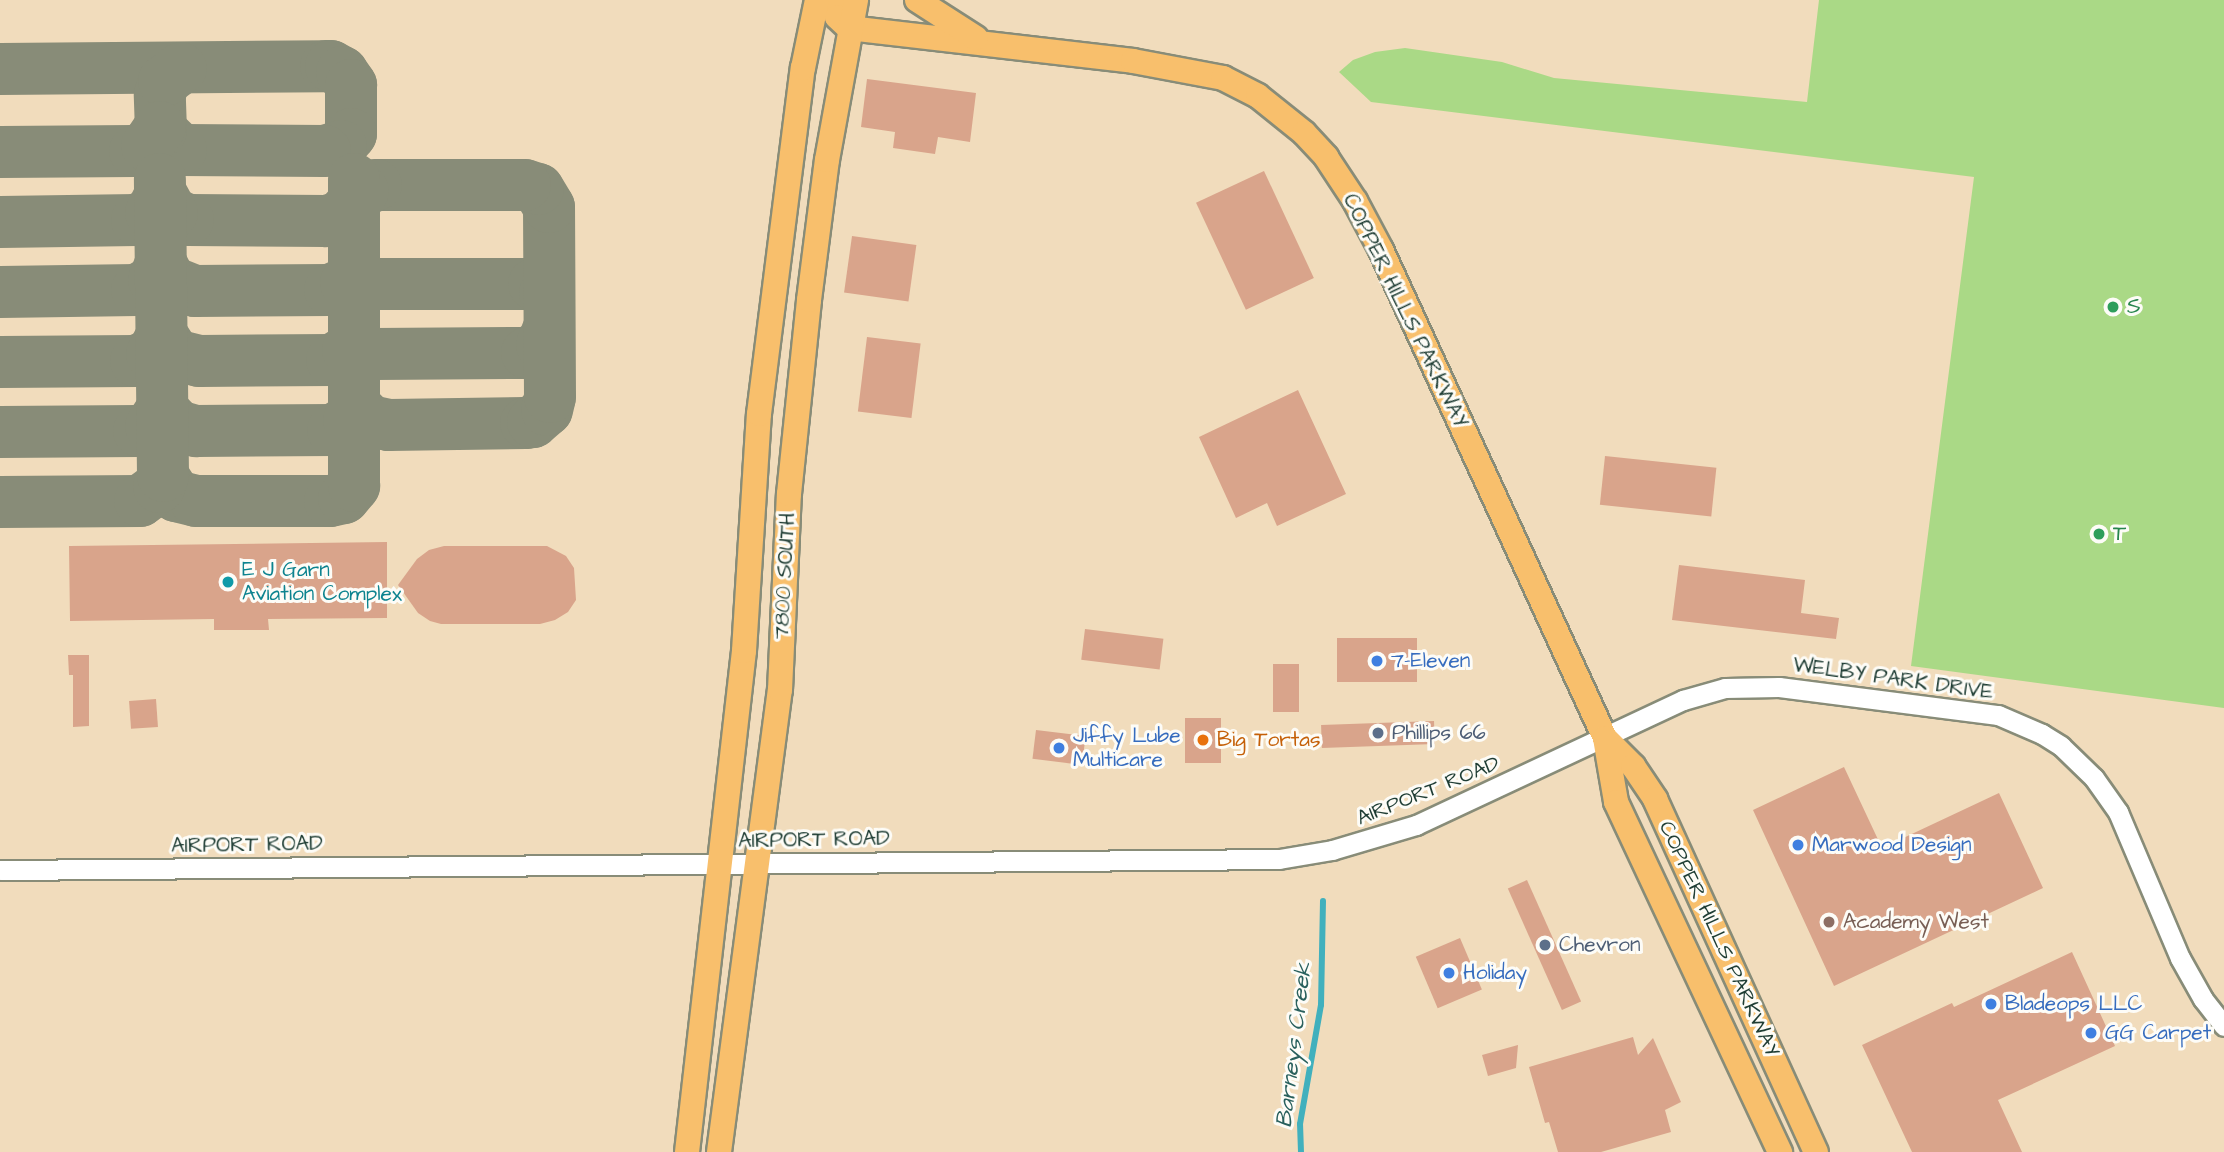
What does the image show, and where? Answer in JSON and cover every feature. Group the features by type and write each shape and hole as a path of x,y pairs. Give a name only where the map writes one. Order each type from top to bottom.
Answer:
{"main road":[{"name":"7800 SOUTH","path":"687,1152 744,651 759,414 803,68 817,0"},
{"path":"835,0 837,17 849,28"},
{"name":"7800 SOUTH","path":"719,1152 780,690 789,494 800,372 827,160 856,0"},
{"path":"917,0 983,42"},
{"name":"COPPER HILLS PARKWAY","path":"849,28 1133,61 1223,78 1258,96 1304,133 1326,156 1356,201 1381,250 1605,738 1616,802 1780,1152"},
{"name":"COPPER HILLS PARKWAY","path":"1605,738 1633,765 1655,799 1816,1152"}],"street":[{"name":"WELBY PARK DRIVE","path":"1605,738 1652,712 1683,700 1709,691 1741,686 1799,688 1950,707 1998,715 2022,724 2061,746 2078,761 2107,795 2127,830 2191,980 2224,1027"},
{"name":"AIRPORT ROAD","path":"0,870 1251,861 1306,855 1416,825 1605,738"}],"green space":[{"path":"1819,0 2224,0 2224,708 1911,666 1974,177 1371,102 1339,72 1353,60 1375,52 1405,48 1502,62 1554,78 1807,102"}],"building":[{"path":"867,79 976,93 970,142 938,137 935,154 893,148 895,132 861,127"},
{"path":"1264,171 1314,278 1246,310 1196,203"},
{"path":"852,236 916,245 908,301 844,292"},
{"path":"867,337 921,344 911,418 858,411"},
{"path":"1298,390 1346,494 1277,526 1267,503 1236,518 1199,437"},
{"path":"1605,456 1716,468 1711,516 1600,505"},
{"name":"E J Garn Aviation Complex","path":"387,542 387,618 268,619 269,630 214,630 214,619 70,621 69,546"},
{"path":"444,546 547,546 566,556 574,568 576,600 568,612 555,620 540,624 441,624 430,621 418,613 398,585 417,559 429,550"},
{"path":"1679,565 1805,580 1801,613 1839,618 1836,639 1672,620"},
{"path":"1085,629 1163,639 1160,669 1081,660"},
{"name":"7-Eleven","path":"1337,638 1417,638 1417,682 1337,682"},
{"path":"68,655 89,655 89,726 73,727 73,675 69,675"},
{"path":"1273,664 1299,664 1299,712 1273,712"},
{"path":"156,699 158,727 131,729 129,701"},
{"path":"1185,718 1221,718 1221,763 1185,763"},
{"name":"Phillips 66","path":"1434,721 1435,744 1322,748 1321,725"},
{"name":"Jiffy Lube Multicare","path":"1036,730 1086,736 1082,765 1032,759"},
{"path":"1844,767 1882,848 1999,793 2043,888 1834,986 1753,810"},
{"name":"Chevron","path":"1527,880 1581,1002 1562,1010 1508,889"},
{"name":"Holiday","path":"1460,938 1482,990 1438,1008 1416,957"},
{"path":"2072,952 2115,1046 1998,1100 2022,1152 1912,1152 1862,1045 1952,1003 1954,1007"},
{"path":"1633,1037 1638,1055 1653,1038 1681,1102 1665,1110 1671,1132 1601,1152 1558,1152 1549,1122 1545,1123 1529,1067"},
{"path":"1518,1045 1516,1068 1488,1076 1482,1055"}],"waterway":[{"name":"Barneys Creek","path":"1301,1152 1300,1124 1321,1005 1323,901"}],"taxiway":[{"path":"0,69 331,66 342,72 351,85 351,134 341,146 325,151 181,150 161,131 160,94 164,81 181,68"},
{"path":"0,152 135,151 147,146 160,127"},
{"path":"0,502 140,501 159,487 163,476 160,179"},
{"path":"163,476 176,496 196,501 330,501 344,498 354,486 354,179"},
{"path":"0,432 139,431 151,426 162,409 178,426 196,431 333,430 349,420 356,407 370,421 389,425 526,423 533,422 547,410 550,397 549,207 538,189 525,185 376,185 363,191 340,217 326,221 188,220 172,213 161,193"},
{"path":"0,222 137,220 151,213 161,193"},
{"path":"161,263 170,281 195,291 330,290 346,283 354,271 362,280 371,284 534,284 545,293 549,302"},
{"path":"0,292 137,290 154,280 161,263"},
{"path":"355,338 364,351 374,354 527,353 542,345 549,328"},
{"path":"162,335 175,355 199,361 332,360 348,350 355,338"},
{"path":"0,362 136,361 152,354 162,335"}],"place":[{"name":"S","path":"2113,307"},
{"name":"T","path":"2099,534"},
{"name":"E J Garn Aviation Complex","path":"228,582"},
{"name":"7-Eleven","path":"1377,661"},
{"name":"Phillips 66","path":"1378,733"},
{"name":"Big Tortas","path":"1203,740"},
{"name":"Jiffy Lube Multicare","path":"1059,748"},
{"name":"Marwood Design","path":"1798,845"},
{"name":"Academy West","path":"1829,922"},
{"name":"Chevron","path":"1545,945"},
{"name":"Holiday","path":"1449,973"},
{"name":"Bladeops LLC","path":"1991,1004"},
{"name":"GG Carpet","path":"2091,1033"}]}
